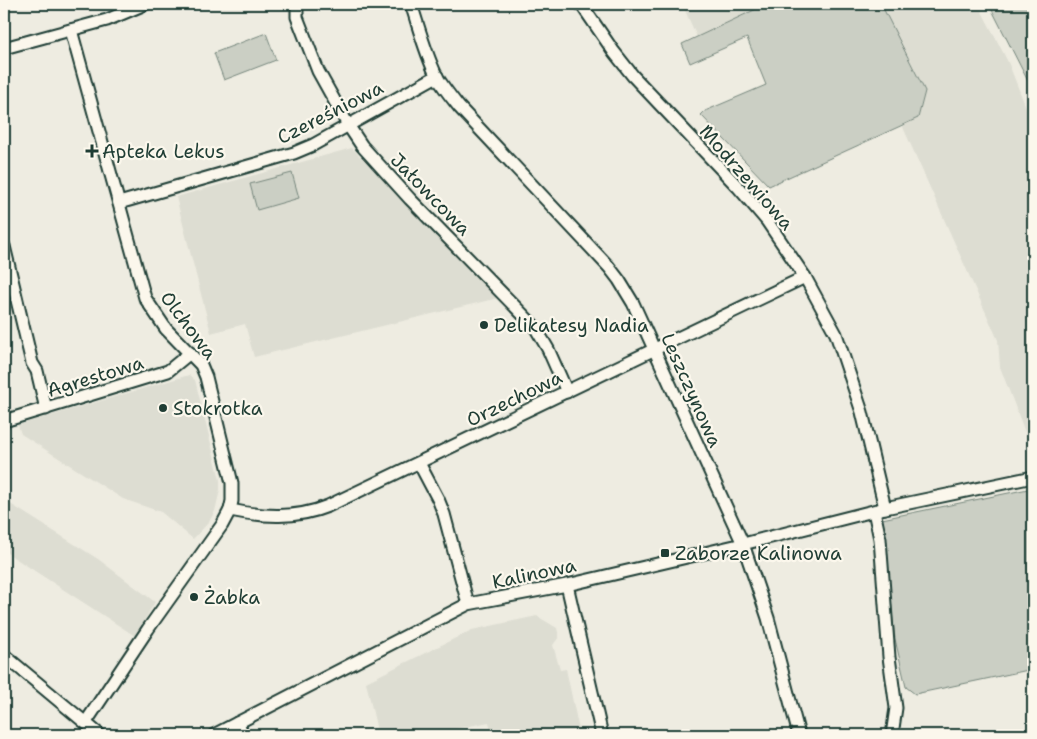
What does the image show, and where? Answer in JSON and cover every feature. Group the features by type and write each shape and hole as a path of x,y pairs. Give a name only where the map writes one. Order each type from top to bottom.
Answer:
{"street":[{"path":"4,48 107,20 145,4"},
{"name":"Jałowcowa","path":"297,4 297,16 314,60 348,124 362,146 391,179 535,327 548,349 566,392"},
{"name":"Leszczynowa","path":"411,4 424,45 437,76 460,107 619,280 633,303 743,544 768,618 799,735"},
{"name":"Modrzewiowa","path":"581,4 633,76 738,187 767,221 805,277 836,334 862,412 879,510 889,657 896,708 892,735"},
{"name":"Olchowa","path":"71,30 145,298 166,329 190,353 206,376 233,492 230,510 210,543 148,629 86,722"},
{"name":"Czereśniowa","path":"120,203 294,153 313,145 437,76"},
{"path":"4,246 32,363 37,371 46,409"},
{"name":"Orzechowa","path":"230,510 260,515 286,516 314,512 420,463 805,277"},
{"name":"Agrestowa","path":"4,421 168,371 190,353"},
{"path":"420,463 444,514 468,604"},
{"name":"Kalinowa","path":"214,735 468,604 567,584 743,544 879,510 1033,477"},
{"path":"567,584 602,735"},
{"path":"4,655 100,735"},
{"path":"237,723 244,735"}],"shaded area":[{"path":"682,4 767,4 697,37"},
{"path":"767,4 881,4 925,91 918,118 769,186 701,115 705,111 766,85 747,38 690,63 682,44"},
{"path":"881,4 978,4 1008,62 1033,125 1033,453 1000,367 998,340 902,125 918,118 925,91"},
{"path":"989,4 1033,4 1033,91"},
{"path":"266,33 276,60 224,80 214,53"},
{"path":"352,148 498,298 254,357 245,324 211,333 176,197"},
{"path":"292,173 299,198 257,210 250,184"},
{"path":"189,375 195,380 220,480 220,490 215,511 209,522 193,539 161,512 123,499 21,434 18,425"},
{"path":"1033,488 1033,669 915,694 906,687 895,639 882,519"},
{"path":"4,500 98,559 155,602 135,636 4,551"},
{"path":"537,616 557,628 559,637 553,645 560,670 566,669 580,735 492,735 489,722 433,735 378,735 366,682 472,630"}],"place":[{"name":"Apteka Lekus","path":"92,151"},
{"name":"Delikatesy Nadia","path":"484,325"},
{"name":"Stokrotka","path":"163,408"},
{"name":"Zaborze Kalinowa","path":"665,553"},
{"name":"Żabka","path":"194,597"}]}
